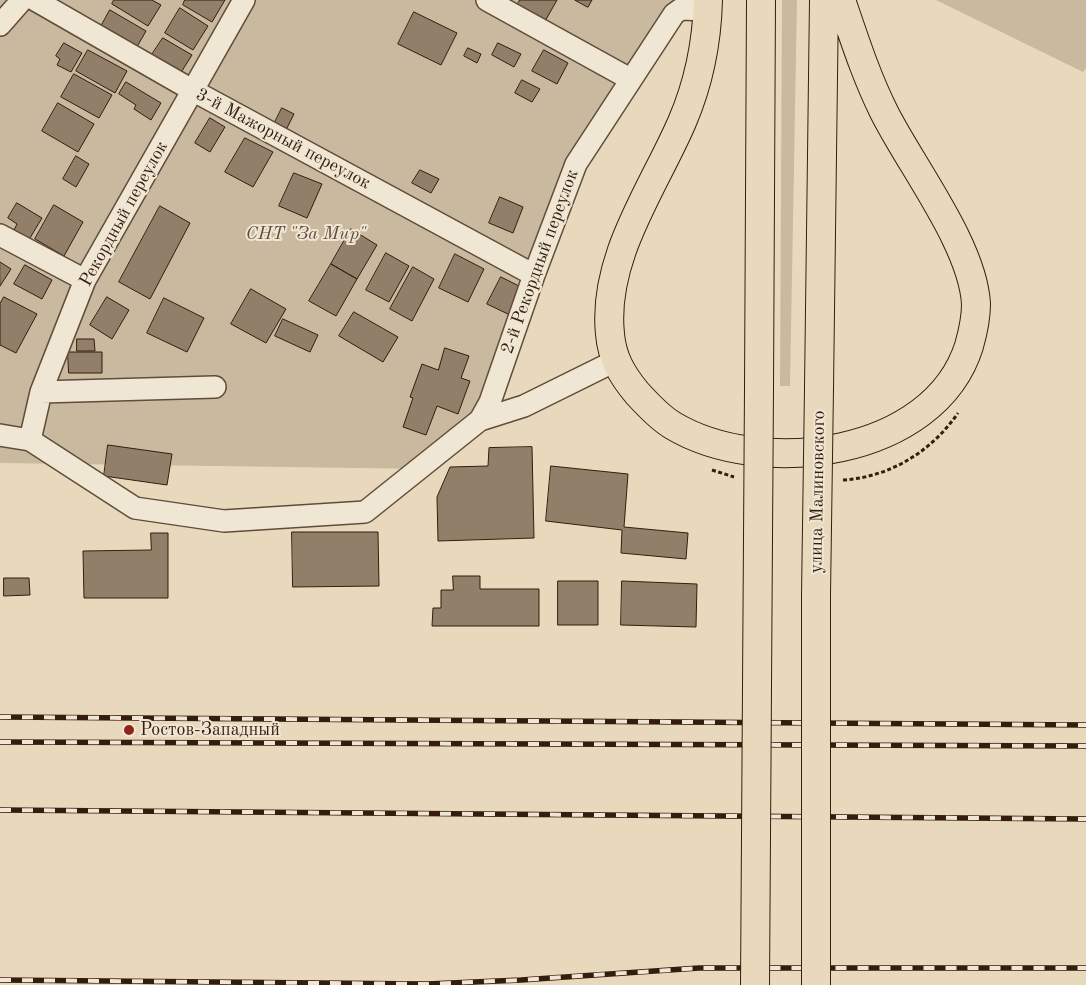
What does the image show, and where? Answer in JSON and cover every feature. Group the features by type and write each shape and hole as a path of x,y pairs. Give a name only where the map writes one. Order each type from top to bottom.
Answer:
{"highway":[{"path":"755,985 761,0"},
{"name":"улица Малиновского","path":"816,985 816,595 824,0"},
{"path":"708,5 696,82 684,119 626,241 614,275 609,304 610,335 615,361 628,383 646,404 670,424 692,435 752,450 788,452 831,450 857,444 884,435 906,424 928,409 949,386 964,361 973,332 976,306 973,284 964,256 884,111 869,78 841,0"}],"street":[{"path":"0,25 22,0"},
{"name":"3-й Мажорный переулок","path":"35,0 192,90 534,274"},
{"name":"Рекордный переулок","path":"30,440 41,392 85,280 244,0"},
{"path":"487,0 630,79"},
{"name":"2-й Рекордный переулок","path":"480,420 490,402 534,274 576,164 674,14 682,9 708,5"},
{"path":"0,235 85,280"},
{"path":"0,435 30,440 135,508 224,521 365,512 480,420 524,406 615,361"},
{"path":"41,392 215,387"}],"path":[{"path":"840,480 860,479 888,471 909,460 925,450 951,423 962,407"},
{"path":"704,467 740,478"}],"green space":[{"name":"СНТ \"За Мир\"","path":"0,0 673,0 668,25 580,172 483,427 429,469 0,463"},
{"path":"782,0 797,0 790,386 780,386"},
{"path":"936,0 1086,0 1086,68 1083,72"}],"building":[{"path":"114,0 152,0 161,5 148,26 112,4"},
{"path":"185,0 225,0 212,22 183,5"},
{"path":"520,0 557,0 544,23 516,7"},
{"path":"575,0 592,0 588,7"},
{"path":"180,8 208,26 193,50 165,33"},
{"path":"110,10 146,31 134,52 98,32"},
{"path":"414,12 457,33 441,65 398,44"},
{"path":"163,38 192,55 180,74 151,56"},
{"path":"64,43 82,53 71,72 57,65 60,59 56,56"},
{"path":"498,43 521,54 514,67 492,55"},
{"path":"468,48 481,54 477,63 464,56"},
{"path":"88,50 127,71 115,93 76,71"},
{"path":"544,50 568,63 557,84 532,71"},
{"path":"74,74 112,95 99,118 61,97"},
{"path":"522,80 540,89 532,102 515,93"},
{"path":"126,82 161,103 151,120 134,109 136,105 119,94"},
{"path":"58,103 94,124 78,152 42,131"},
{"path":"282,108 294,114 284,134 272,128"},
{"path":"210,118 225,127 210,152 195,143"},
{"path":"245,138 273,152 253,187 225,172"},
{"path":"76,156 89,164 76,187 63,179"},
{"path":"420,170 439,179 431,193 412,183"},
{"path":"294,173 322,184 307,218 279,206"},
{"path":"500,197 523,207 513,233 489,223"},
{"path":"17,203 42,218 27,243 12,234 17,224 8,218"},
{"path":"54,205 83,222 64,256 35,239"},
{"path":"160,206 190,223 150,299 119,282"},
{"path":"351,229 377,245 357,279 331,264"},
{"path":"386,253 409,266 389,302 366,290"},
{"path":"455,254 484,269 468,302 439,288"},
{"path":"0,262 11,269 0,286"},
{"path":"331,264 357,279 336,316 309,301"},
{"path":"25,265 52,280 42,299 14,284"},
{"path":"413,267 434,279 412,321 390,309"},
{"path":"501,277 523,288 510,315 487,304"},
{"path":"251,289 286,309 266,343 231,324"},
{"path":"4,297 37,314 16,353 0,345 0,304"},
{"path":"107,297 129,310 112,339 90,325"},
{"path":"164,298 204,318 187,352 147,333"},
{"path":"354,312 398,337 383,362 339,336"},
{"path":"283,319 318,335 310,352 275,336"},
{"path":"77,339 94,339 95,351 77,351"},
{"path":"445,348 469,356 461,378 470,381 458,414 437,406 426,435 403,427 413,398 410,397 422,364 438,370"},
{"path":"68,352 102,352 102,373 69,373"},
{"path":"108,445 172,454 167,485 104,476"},
{"path":"532,447 534,538 438,541 437,497 450,467 488,466 489,448"},
{"path":"551,466 628,474 624,527 688,533 686,559 621,553 622,530 546,521"},
{"path":"292,532 378,532 379,586 293,587"},
{"path":"151,533 168,533 168,598 84,598 83,551 151,550"},
{"path":"453,576 480,576 480,589 539,589 539,626 432,626 433,608 441,608 441,590 453,590"},
{"path":"4,578 29,578 30,595 4,596"},
{"path":"558,581 598,581 598,625 558,625"},
{"path":"622,581 697,584 696,627 621,625"}],"railway":[{"path":"0,717 1086,725"},
{"path":"0,742 1086,746"},
{"path":"0,810 1086,819"},
{"path":"0,980 427,984 521,980 699,968 1086,968"}],"place":[{"name":"Ростов-Западный","path":"129,730"}]}
